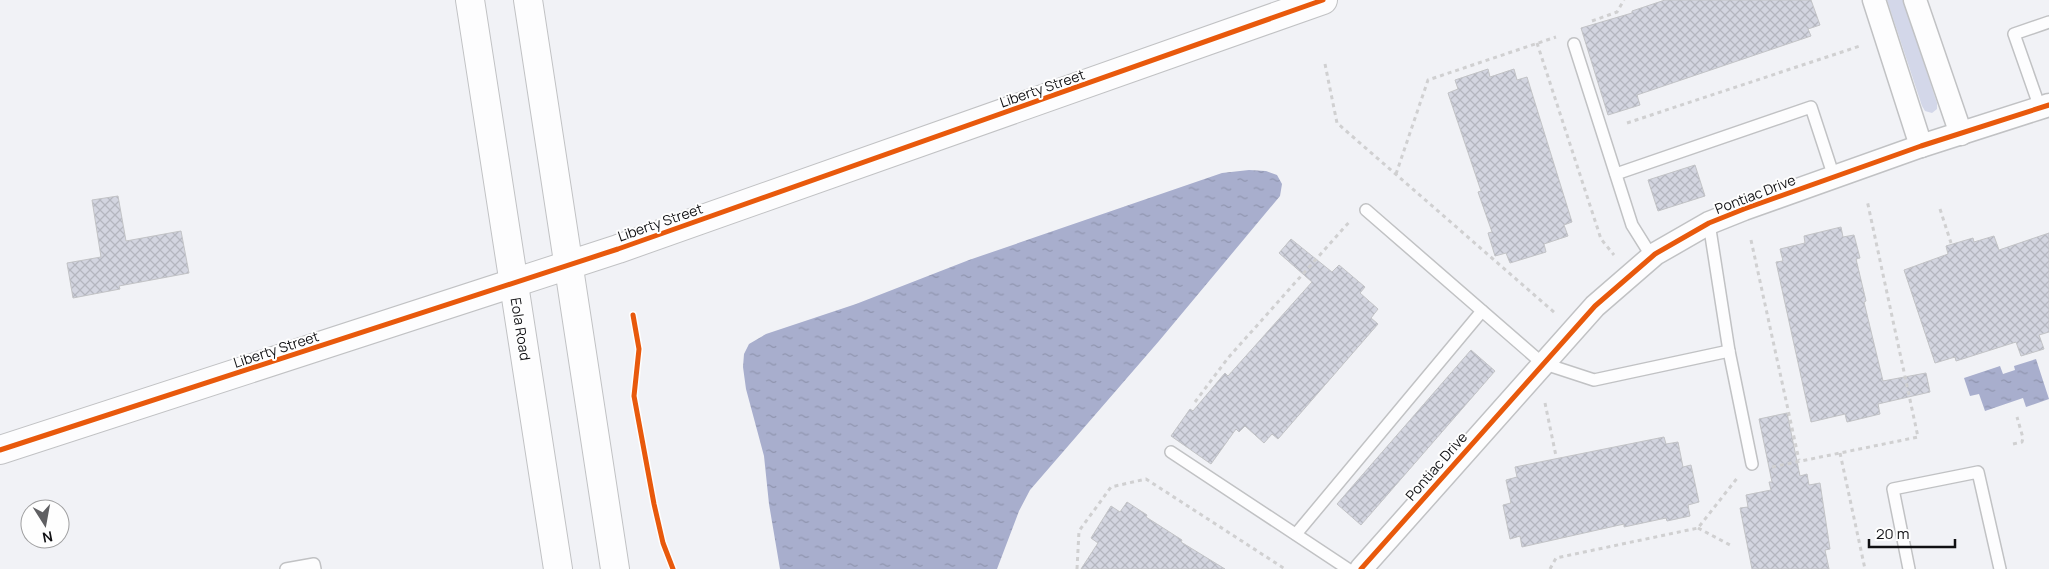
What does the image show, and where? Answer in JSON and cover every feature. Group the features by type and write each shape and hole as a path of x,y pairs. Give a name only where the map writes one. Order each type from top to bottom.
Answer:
{"street":[{"name":"Eola Road","path":"470,0 558,569"},
{"path":"528,0 615,569"},
{"name":"Liberty Street","path":"0,450 514,284 1323,0"},
{"path":"1874,0 1921,146"},
{"path":"1915,0 1961,134"},
{"name":"Pontiac Drive","path":"1361,569 1595,306 1652,257 1709,223 1921,146 2045,107"}],"lane":[{"path":"2045,107 2014,34 2049,22"},
{"path":"1574,44 1632,225 1652,257"},
{"path":"1616,174 1811,107 1834,177"},
{"path":"1366,210 1542,364 1594,380 1729,351"},
{"path":"1709,223 1729,351 1752,464"},
{"path":"1296,534 1482,311"},
{"path":"1171,452 1348,569"},
{"path":"1909,569 1893,489 1978,472 2000,569"},
{"path":"286,569 314,564 315,569"}],"path":[{"path":"1592,21 1617,12 1624,0"},
{"path":"1396,174 1428,80 1562,35"},
{"path":"1537,43 1601,239 1617,258"},
{"path":"1627,123 1860,46"},
{"path":"1326,64 1337,123 1562,319"},
{"path":"1768,468 1918,437 1867,200"},
{"path":"1940,209 1951,243"},
{"path":"1195,402 1228,358 1354,216"},
{"path":"1751,240 1799,460"},
{"path":"1545,403 1556,456"},
{"path":"2013,444 2022,442 2023,438 2017,416"},
{"path":"1840,453 1865,569"},
{"path":"1550,569 1556,558 1698,528 1741,474"},
{"path":"1076,569 1079,531 1111,486 1146,479 1285,569"},
{"path":"1698,528 1730,545"}],"shaded area":[{"path":"1887,0 1903,0 1937,103 1937,109 1932,113 1925,111 1922,106"}],"water":[{"path":"1249,170 1266,171 1277,175 1282,184 1280,196 1159,341 1030,490 1019,511 997,569 780,569 769,504 764,456 746,389 743,367 744,354 749,344 766,334 856,304 969,260 1222,173"},
{"path":"2036,359 2049,399 2026,407 2023,398 1985,411 1979,394 1970,396 1964,378 2000,366 2003,374 2015,370 2014,366"}],"building":[{"path":"1665,0 1811,0 1820,25 1808,29 1811,36 1637,95 1640,105 1608,115 1581,28 1632,13 1632,11"},
{"path":"1488,69 1490,77 1514,69 1517,80 1527,77 1572,222 1564,225 1568,236 1544,244 1546,252 1510,263 1506,253 1495,256 1488,233 1492,232 1478,192 1481,191 1448,93 1458,89 1455,80"},
{"path":"1695,165 1705,196 1658,211 1648,180"},
{"path":"118,196 126,241 181,231 189,273 119,286 120,289 73,298 67,263 101,257 92,200"},
{"path":"1841,227 1843,237 1854,235 1860,258 1856,259 1866,301 1864,302 1883,381 1926,373 1930,392 1878,404 1880,414 1847,422 1845,414 1811,422 1776,262 1783,261 1780,249 1805,243 1804,236"},
{"path":"2049,233 2049,332 2039,335 2044,349 2021,356 2016,342 1956,361 1955,357 1935,363 1904,270 1948,254 1946,246 1973,238 1974,242 1994,236 1999,250"},
{"path":"1291,239 1332,272 1339,265 1365,287 1360,293 1378,309 1371,318 1378,324 1278,439 1272,434 1264,443 1245,426 1239,432 1236,429 1211,464 1171,436 1190,409 1193,411 1225,373 1228,376 1312,282 1279,253"},
{"path":"1471,350 1495,371 1361,525 1337,504"},
{"path":"1787,413 1800,476 1807,474 1809,485 1820,483 1830,549 1825,550 1829,569 1752,569 1740,508 1748,507 1746,495 1771,490 1769,482 1772,482 1759,419"},
{"path":"1664,437 1666,444 1678,442 1683,467 1691,465 1699,502 1688,505 1690,516 1667,521 1666,518 1624,527 1624,524 1522,547 1520,536 1510,539 1503,505 1511,503 1506,480 1517,477 1515,467"},
{"path":"1127,502 1147,515 1146,517 1182,540 1181,542 1225,569 1081,569 1098,543 1091,538 1111,506 1120,512"}],"cycle path":[{"path":"0,450 618,249 1323,0"},
{"path":"1361,569 1595,306 1655,254 1709,223 1744,209 1921,146 2049,105"},
{"path":"633,315 639,349 634,396 654,504 663,543 673,569"}]}
